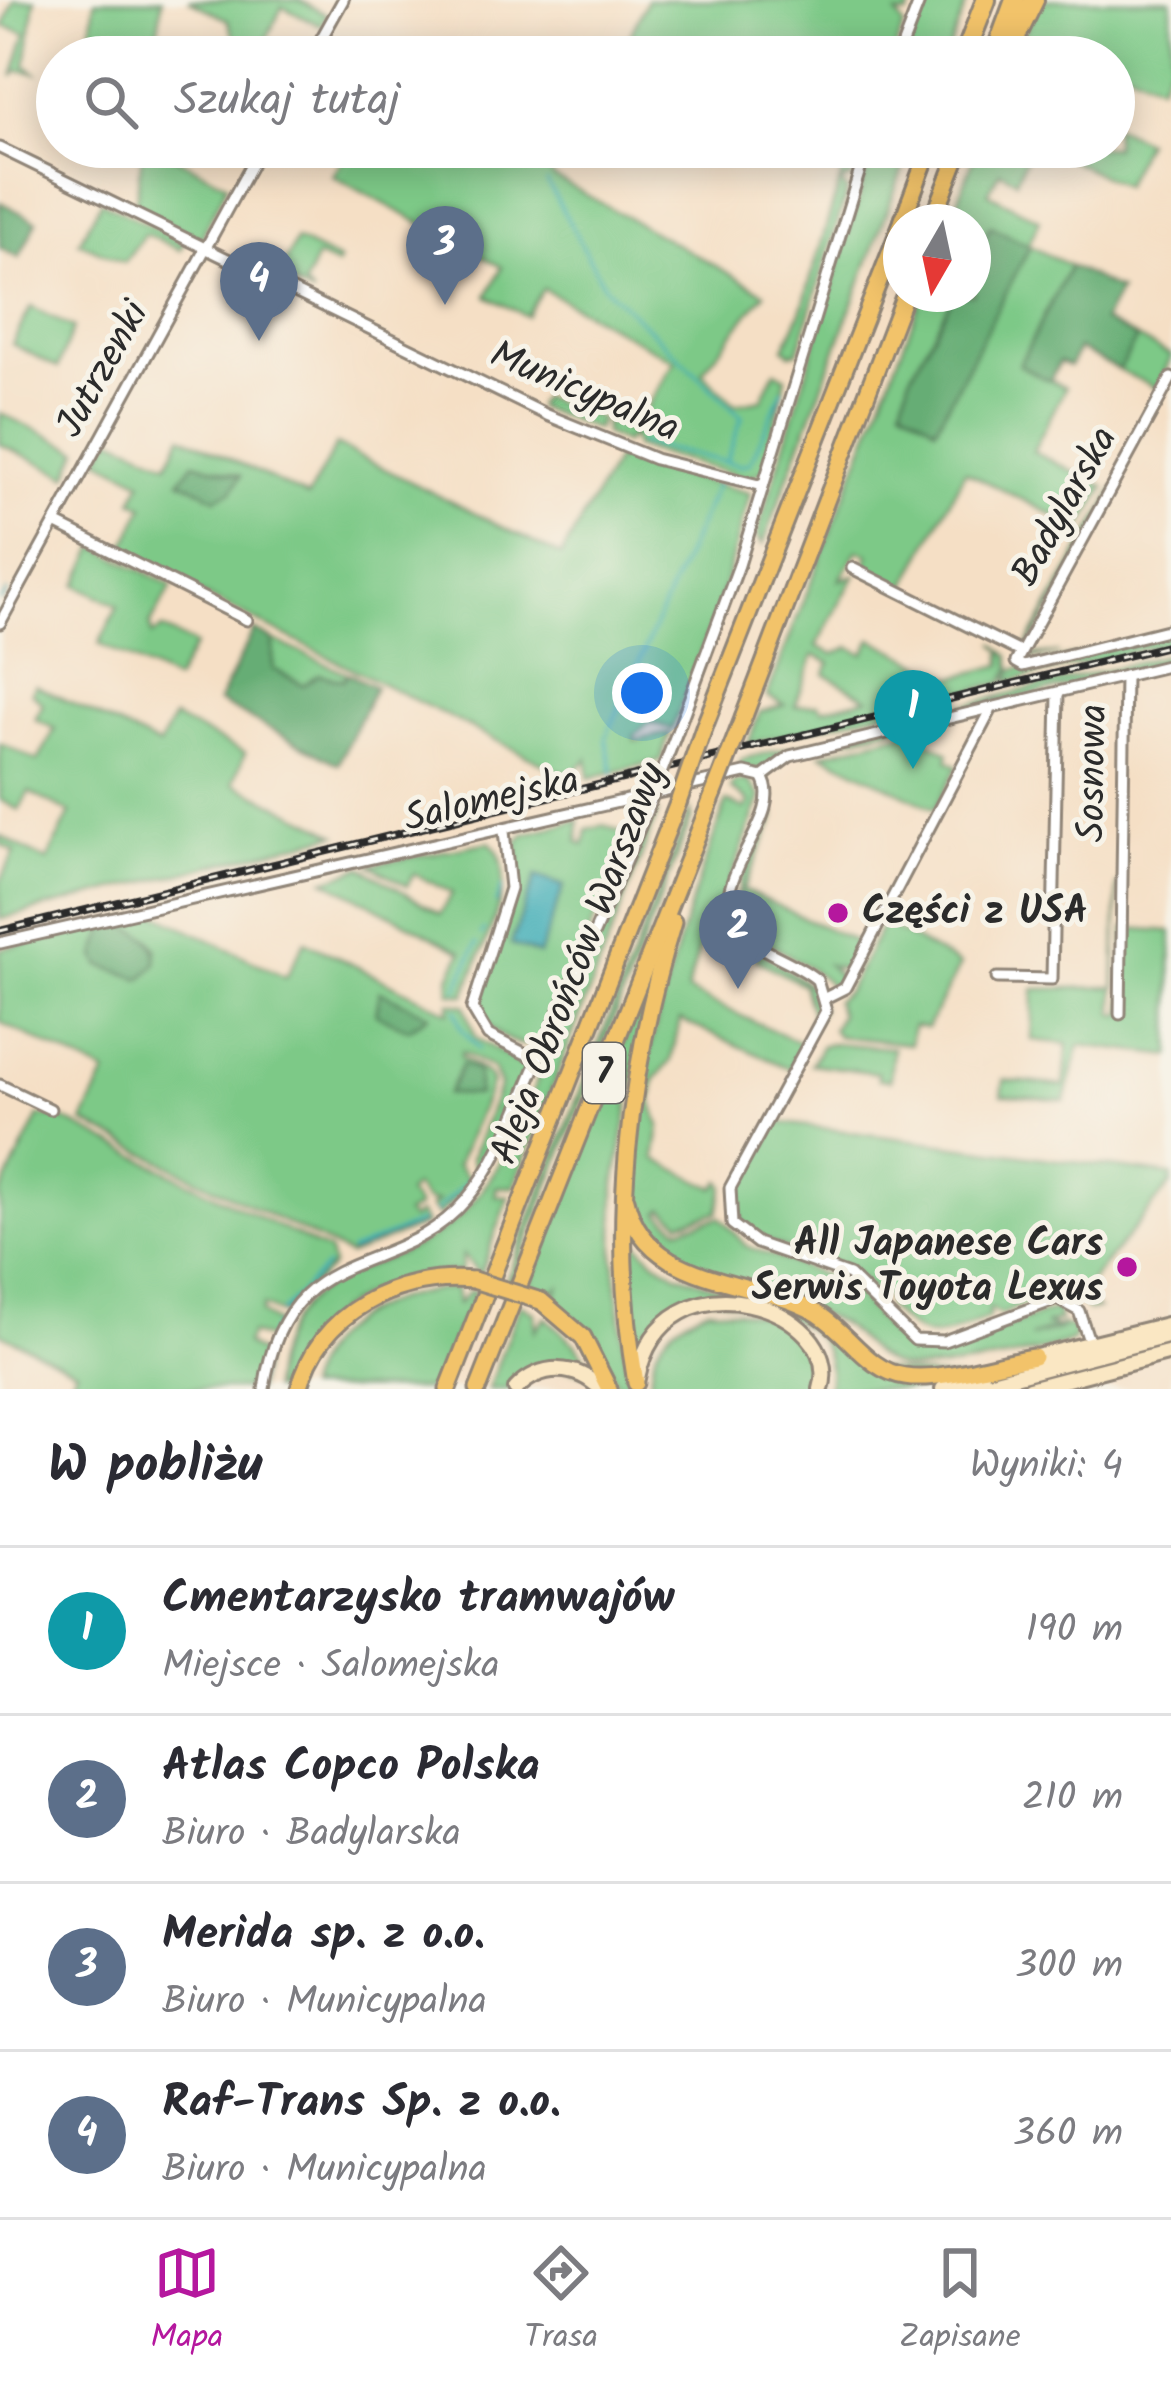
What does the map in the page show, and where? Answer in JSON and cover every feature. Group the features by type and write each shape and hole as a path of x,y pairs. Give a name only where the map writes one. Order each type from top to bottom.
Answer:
{"highway":[{"path":"972,36 986,0"},
{"path":"1002,36 1016,0"},
{"path":"1016,36 1034,0"}],"main road":[{"name":"Aleja Obrońców Warszawy","path":"909,204 922,168"},
{"path":"939,204 953,168"},
{"name":"Aleja Obrońców Warszawy","path":"449,1386 883,272"},
{"name":"Aleja Obrońców Warszawy","path":"478,1389 699,832 897,312"},
{"path":"636,1386 621,1279 622,1183 668,937 699,832"},
{"path":"622,1183 642,1239 665,1258 809,1308 889,1372 924,1377 1171,1324"},
{"path":"299,1389 320,1342 369,1300 411,1282 473,1280 508,1286 541,1301 597,1355 605,1389"},
{"path":"636,1386 661,1322 688,1306 720,1301 777,1315 809,1334 823,1362 821,1389"},
{"path":"965,1389 1171,1335"},
{"path":"1029,1389 1171,1352"},
{"path":"943,1389 1034,1357"},
{"path":"515,1389 538,1372 557,1368 585,1376 605,1389"}],"street":[{"path":"323,36 343,0"},
{"path":"906,36 920,0"},
{"name":"Municypalna","path":"0,148 36,165"},
{"name":"Municypalna","path":"41,168 547,415 656,459 763,486"},
{"name":"Jutrzenki","path":"0,623 250,168"},
{"path":"264,1389 279,1336 314,1288 361,1258 423,1235 463,1204 498,1151 676,732 763,486 861,168"},
{"name":"Badylarska","path":"1019,658 1171,378"},
{"path":"55,523 247,620"},
{"path":"852,568 1019,658 1171,629"},
{"name":"Salomejska","path":"0,944 745,773 762,777 790,756 990,712 1171,665"},
{"name":"Sosnowa","path":"1120,1014 1125,676"},
{"path":"997,978 1052,980 1058,693"},
{"path":"825,998 845,988 990,712"},
{"path":"762,777 767,796 731,886 730,914 744,935 812,975 825,998 820,1029 730,1188 728,1211 734,1227 757,1243 849,1275 915,1340 944,1341 1058,1300 1079,1311 1090,1344"},
{"path":"504,831 510,888 472,992 472,1008 488,1035 538,1060"},
{"path":"0,1085 50,1109"}],"green space":[{"path":"14,0 35,0 26,65 36,73 18,70 13,76 26,33 4,26"},
{"path":"95,0 162,0 158,36 91,36"},
{"path":"188,0 299,0 326,15 321,26 282,7 268,36 234,36 228,20"},
{"path":"647,0 914,0 908,15 897,15 904,26 900,36 629,36"},
{"path":"928,0 968,0 954,36 913,36"},
{"path":"1040,0 1171,0 1171,60 1159,85 1135,73 1135,36 1023,36"},
{"path":"1135,136 1145,141 1135,161"},
{"path":"140,168 196,168 227,184 201,239 135,207"},
{"path":"338,168 548,168 552,176 765,293 702,372 735,404 762,399 775,371 786,377 765,470 747,478 634,447 632,433 625,443 604,434 605,422 632,432 675,361 543,289 526,316 487,296 502,267 333,176"},
{"path":"844,168 851,168 852,177 841,182 847,191 798,352 790,353 784,348 801,312"},
{"path":"868,168 903,168 890,204 883,204 883,222 763,545 757,536"},
{"path":"970,168 1021,168 1016,180 1000,171 988,193 1040,220 1028,245 991,226 991,204 957,204"},
{"path":"1087,168 1132,168 1123,186"},
{"path":"101,201 184,243 180,250 145,234 124,262 79,242"},
{"path":"0,202 37,221 19,258 0,248"},
{"path":"991,226 1030,246 936,427 902,406 909,379 944,312 991,312"},
{"path":"296,240 339,261 337,266 317,257 304,285 313,295 278,277"},
{"path":"1030,246 1070,266 1019,365 1065,388 1033,451 1105,487 1081,529 965,471 904,590 864,569 869,555 858,550 840,580 855,575 817,646 834,654 850,647 864,654 872,639 951,678 1002,665 1002,651 994,643 1009,656 1011,668 1002,683 748,744 760,712 785,705 767,696 916,312 944,312 909,379 935,427","holes":["814,655 830,663 825,674 868,698 822,709 818,704 795,706"]},
{"path":"1070,266 1119,291 1103,321 1137,338 1119,370 1078,349 1070,366 1059,362 1050,381 1019,365"},
{"path":"31,307 73,328 58,368 12,344"},
{"path":"1137,338 1171,356 1158,389 1119,370"},
{"path":"541,397 601,419 596,429 536,407"},
{"path":"0,413 79,450 68,476 0,444"},
{"path":"182,435 308,497 336,445 561,556 617,458 750,493 719,605 672,729 650,722 634,736 635,741 670,733 660,761 589,778 588,759 574,772 558,771 121,554 144,506 133,500 142,481 99,459 112,437 168,463"},
{"path":"194,462 241,476 232,491 216,498 180,480"},
{"path":"1115,488 1120,493 1023,656 1059,653 1022,660 1021,656"},
{"path":"96,547 172,586 150,625 152,635 162,629 195,645 175,681 99,644 118,606 77,585"},
{"path":"254,630 273,640 273,669 304,685 319,674 342,680 349,674 375,687 338,764 218,702"},
{"path":"1171,633 1171,642 1007,682 1013,670"},
{"path":"273,640 349,674 342,680 314,677 304,685 273,669"},
{"path":"1171,654 1171,662 782,754 764,768 738,770 742,759 997,697 994,703 1000,696"},
{"path":"35,685 159,746 173,718 245,753 233,783 337,834 0,919 0,882 15,852 0,844 0,836 47,861 70,813 29,792 19,810 0,800 0,743 38,761 55,729 35,719 43,704 31,692"},
{"path":"909,731 949,753 947,760 958,766 935,809 822,754"},
{"path":"748,780 761,797 723,901 725,918 743,943 740,951 704,932 687,991 805,1045 793,1059 793,1070 680,1020 671,1061 655,1080 652,1102 660,1126 655,1159 715,1188 721,1181 724,1186 718,1212 681,1222 664,1208 660,1212 679,1228 720,1217 746,1246 847,1284 894,1339 918,1351 939,1351 1056,1309 1060,1320 1045,1325 1059,1327 1030,1337 1061,1329 1061,1325 1077,1329 1073,1341 956,1366 895,1366 829,1318 704,1272 660,1248 647,1234 635,1198 634,1147 657,1021 727,801 745,809 749,802 731,789 734,782"},
{"path":"690,810 692,817 512,1282 506,1281"},
{"path":"652,811 658,813 514,1187 496,1187 496,1196 509,1197 480,1275 463,1255 461,1272 406,1279 353,1301 311,1337 297,1361 290,1389 271,1389 280,1345 296,1314 345,1276 434,1236 461,1215 490,1179 521,1118"},
{"path":"770,812 776,816 743,890 861,944 880,908 876,901 881,905 881,910 849,971 828,965 842,980 833,990 808,967 758,935 738,909 744,872"},
{"path":"579,820 578,842 584,845 587,829 604,825 631,836 540,1045 520,1044 495,1031 480,1007 516,885 517,843 524,834"},
{"path":"489,842 500,855 501,893 465,995 450,993 450,977 462,952 325,880 362,867 440,914 452,893 414,874 407,886 371,865"},
{"path":"157,914 286,977 305,941 449,1012 450,1003 465,1005 476,1038 527,1068 494,1147 476,1171 471,1158 500,1085 493,1069 462,1052 461,1057 492,1083 457,1165 472,1182 438,1216 430,1207 437,1202 426,1201 414,1187 407,1194 418,1207 406,1214 411,1219 419,1214 426,1224 349,1255 83,1122 106,1074 0,1022 0,949 106,926 100,964 129,974 157,949 149,938 118,923"},
{"path":"118,923 140,933 155,949 156,965 141,979 100,965 96,956 106,926"},
{"path":"884,923 960,965 927,1028 913,1026 910,1044 837,1036 832,1029 840,1015 835,1001 847,991"},
{"path":"1125,928 1171,931 1171,1056 1080,1045 1065,1101 1002,1095 1004,1080 1064,1086 1068,1044 1032,1040 1034,989 1115,987 1114,1014 1123,1015"},
{"path":"761,952 815,989 821,1009 813,1026 807,1027 812,1016 803,985 755,959"},
{"path":"655,960 615,1185 614,1256 629,1389 621,1389 595,1343 552,1302 559,1287 543,1297 528,1289"},
{"path":"380,991 429,1015 409,1029 376,1014"},
{"path":"822,1045 893,1048 890,1080 878,1079 878,1073 811,1064"},
{"path":"462,1064 478,1072 478,1095 447,1094"},
{"path":"39,1116 59,1117 329,1252 332,1266 283,1315 263,1306 261,1313 278,1324 270,1339 250,1334 245,1344 264,1356 257,1389 68,1389 76,1370 0,1333 0,1195"},
{"path":"777,1122 1171,1175 1171,1184 1080,1294 1098,1309 1088,1311 1067,1298 1045,1297 1001,1315 989,1309 989,1318 945,1335 924,1335 887,1307 886,1294 877,1296 843,1269 769,1241 740,1219 737,1193"},
{"path":"627,1232 655,1261 677,1274 809,1316 871,1368 961,1380 925,1389 828,1389 826,1354 810,1331 783,1316 709,1298 676,1307 637,1355"},
{"path":"456,1288 458,1304 470,1290 476,1291 432,1389 305,1389 327,1344 363,1314 408,1296"},
{"path":"520,1304 535,1313 535,1330 545,1317 576,1344 598,1378 572,1370 538,1368 506,1389 488,1389"},
{"path":"708,1308 768,1318 798,1335 815,1367 816,1389 650,1389 653,1359 664,1338 682,1321"}],"water":[{"path":"536,876 564,886 539,955 511,944"}],"waterway":[{"path":"547,182 605,287 742,417 726,462"},
{"path":"639,443 740,465 750,463 783,389"},
{"path":"613,774 606,738 717,483"},
{"path":"1,601 7,592"},
{"path":"496,903 502,887"},
{"path":"481,935 484,930"},
{"path":"457,989 477,943"},
{"path":"456,1010 461,1028 479,1049"},
{"path":"496,1127 498,1120"},
{"path":"435,1212 469,1179"},
{"path":"351,1251 421,1222"},
{"path":"281,1312 326,1266"},
{"path":"268,1338 275,1325"},
{"path":"255,1389 261,1355"}],"railway":[{"path":"0,931 1171,645"}],"place":[{"name":"Merida sp. z o.o.","path":"445,305"},
{"name":"Raf-Trans Sp. z o.o.","path":"259,341"},
{"name":"Cmentarzysko tramwajów","path":"913,769"},
{"name":"Części z USA","path":"838,913"},
{"name":"Atlas Copco Polska","path":"738,989"},
{"name":"All Japanese Cars Serwis Toyota Lexus","path":"1127,1267"}]}
